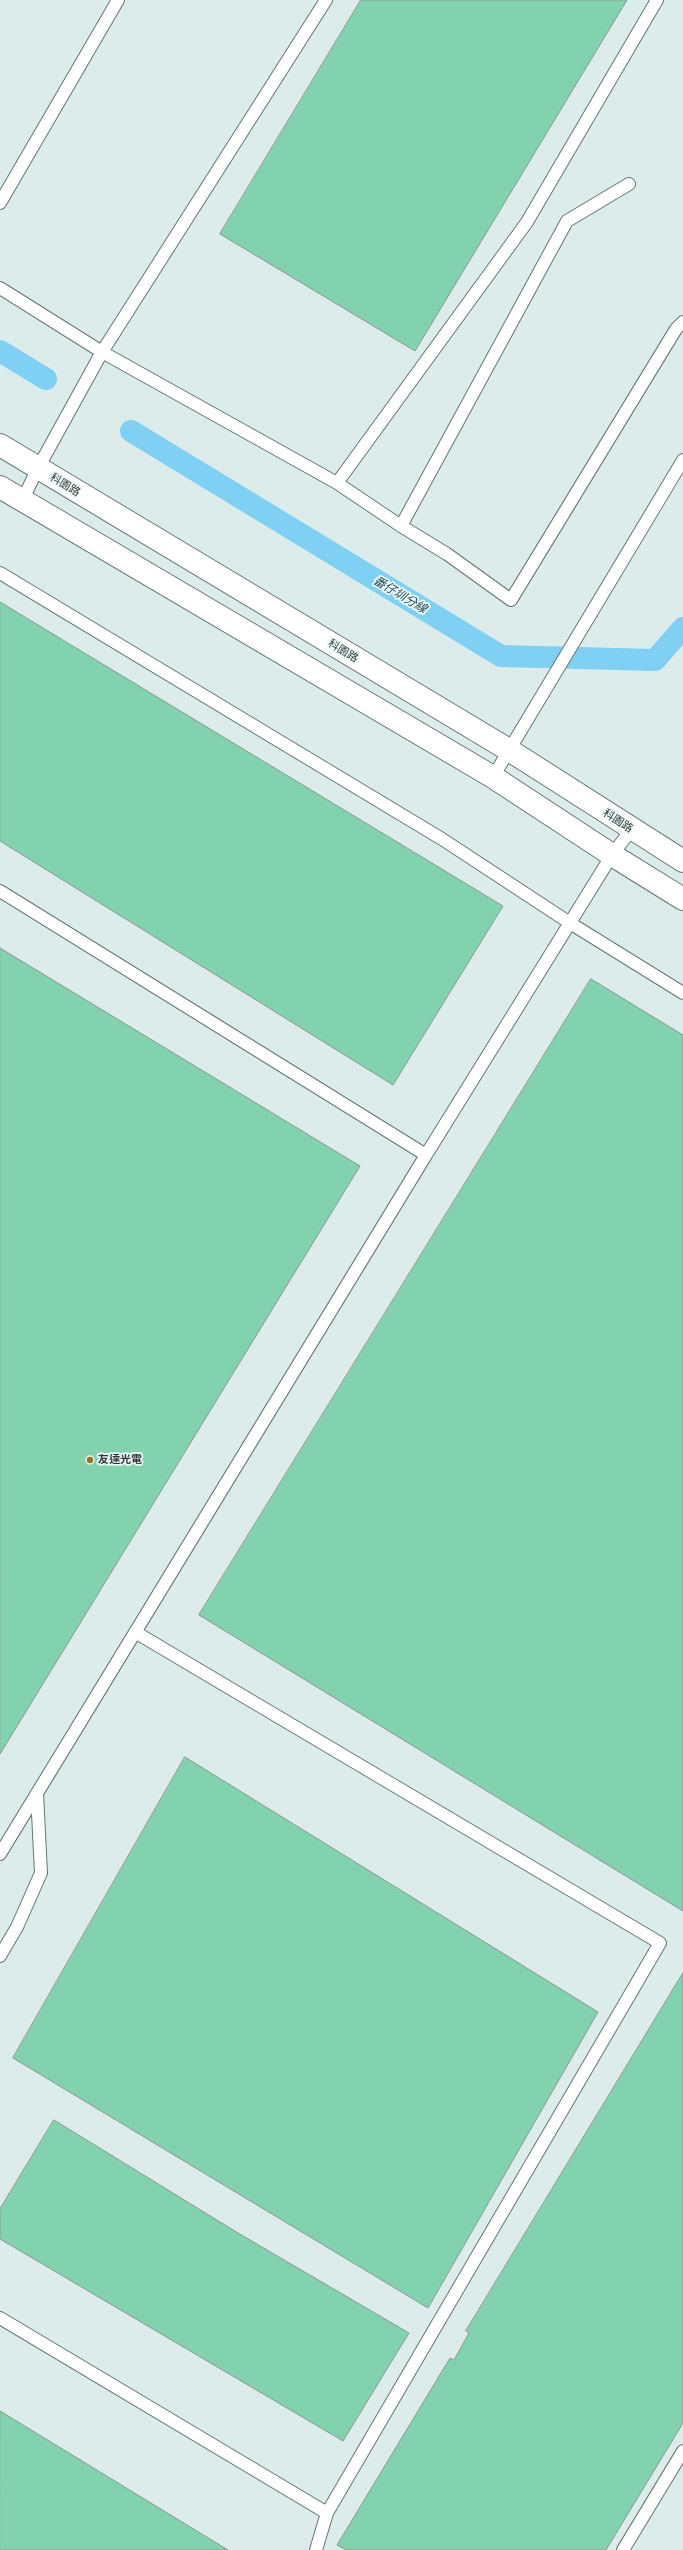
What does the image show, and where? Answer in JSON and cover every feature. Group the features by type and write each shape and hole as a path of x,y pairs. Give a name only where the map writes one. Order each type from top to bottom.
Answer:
{"street":[{"name":"科園路","path":"0,445 509,750 631,830 683,861"},
{"path":"0,488 493,777 612,855 683,899"}],"lane":[{"path":"0,203 118,0"},
{"path":"22,501 38,468 102,352 326,0"},
{"path":"337,483 527,222 657,0"},
{"path":"401,526 567,220 628,184"},
{"path":"0,288 102,352 337,483 401,526 447,554 511,600 676,329 683,322"},
{"path":"493,777 683,460"},
{"path":"0,573 442,839 570,923 683,992"},
{"path":"0,1854 426,1155 612,855 631,830"},
{"path":"0,891 426,1155"},
{"path":"135,1632 660,1943 327,2513 316,2550"},
{"path":"0,1956 17,1927 41,1873 38,1793"},
{"path":"0,2318 327,2513"},
{"path":"623,2550 683,2451"}],"building":[{"path":"361,0 627,0 415,351 220,234"},
{"path":"0,602 503,906 393,1085 0,841"},
{"name":"友達光電","path":"0,948 360,1166 0,1754"},
{"path":"591,979 683,1035 683,1911 199,1615"},
{"path":"185,1757 598,2012 428,2308 13,2058"},
{"path":"683,1973 683,2423 606,2550 346,2550 337,2545 450,2358 454,2360 469,2333 466,2331"},
{"path":"54,2120 238,2233 409,2333 343,2441 0,2239 0,2209"},
{"path":"0,2411 228,2550 0,2550"}],"waterway":[{"name":"番仔圳分線","path":"0,351 46,379"},
{"name":"番仔圳分線","path":"131,431 501,656 655,660 683,628"}],"place":[{"name":"友達光電","path":"90,1460"}]}
